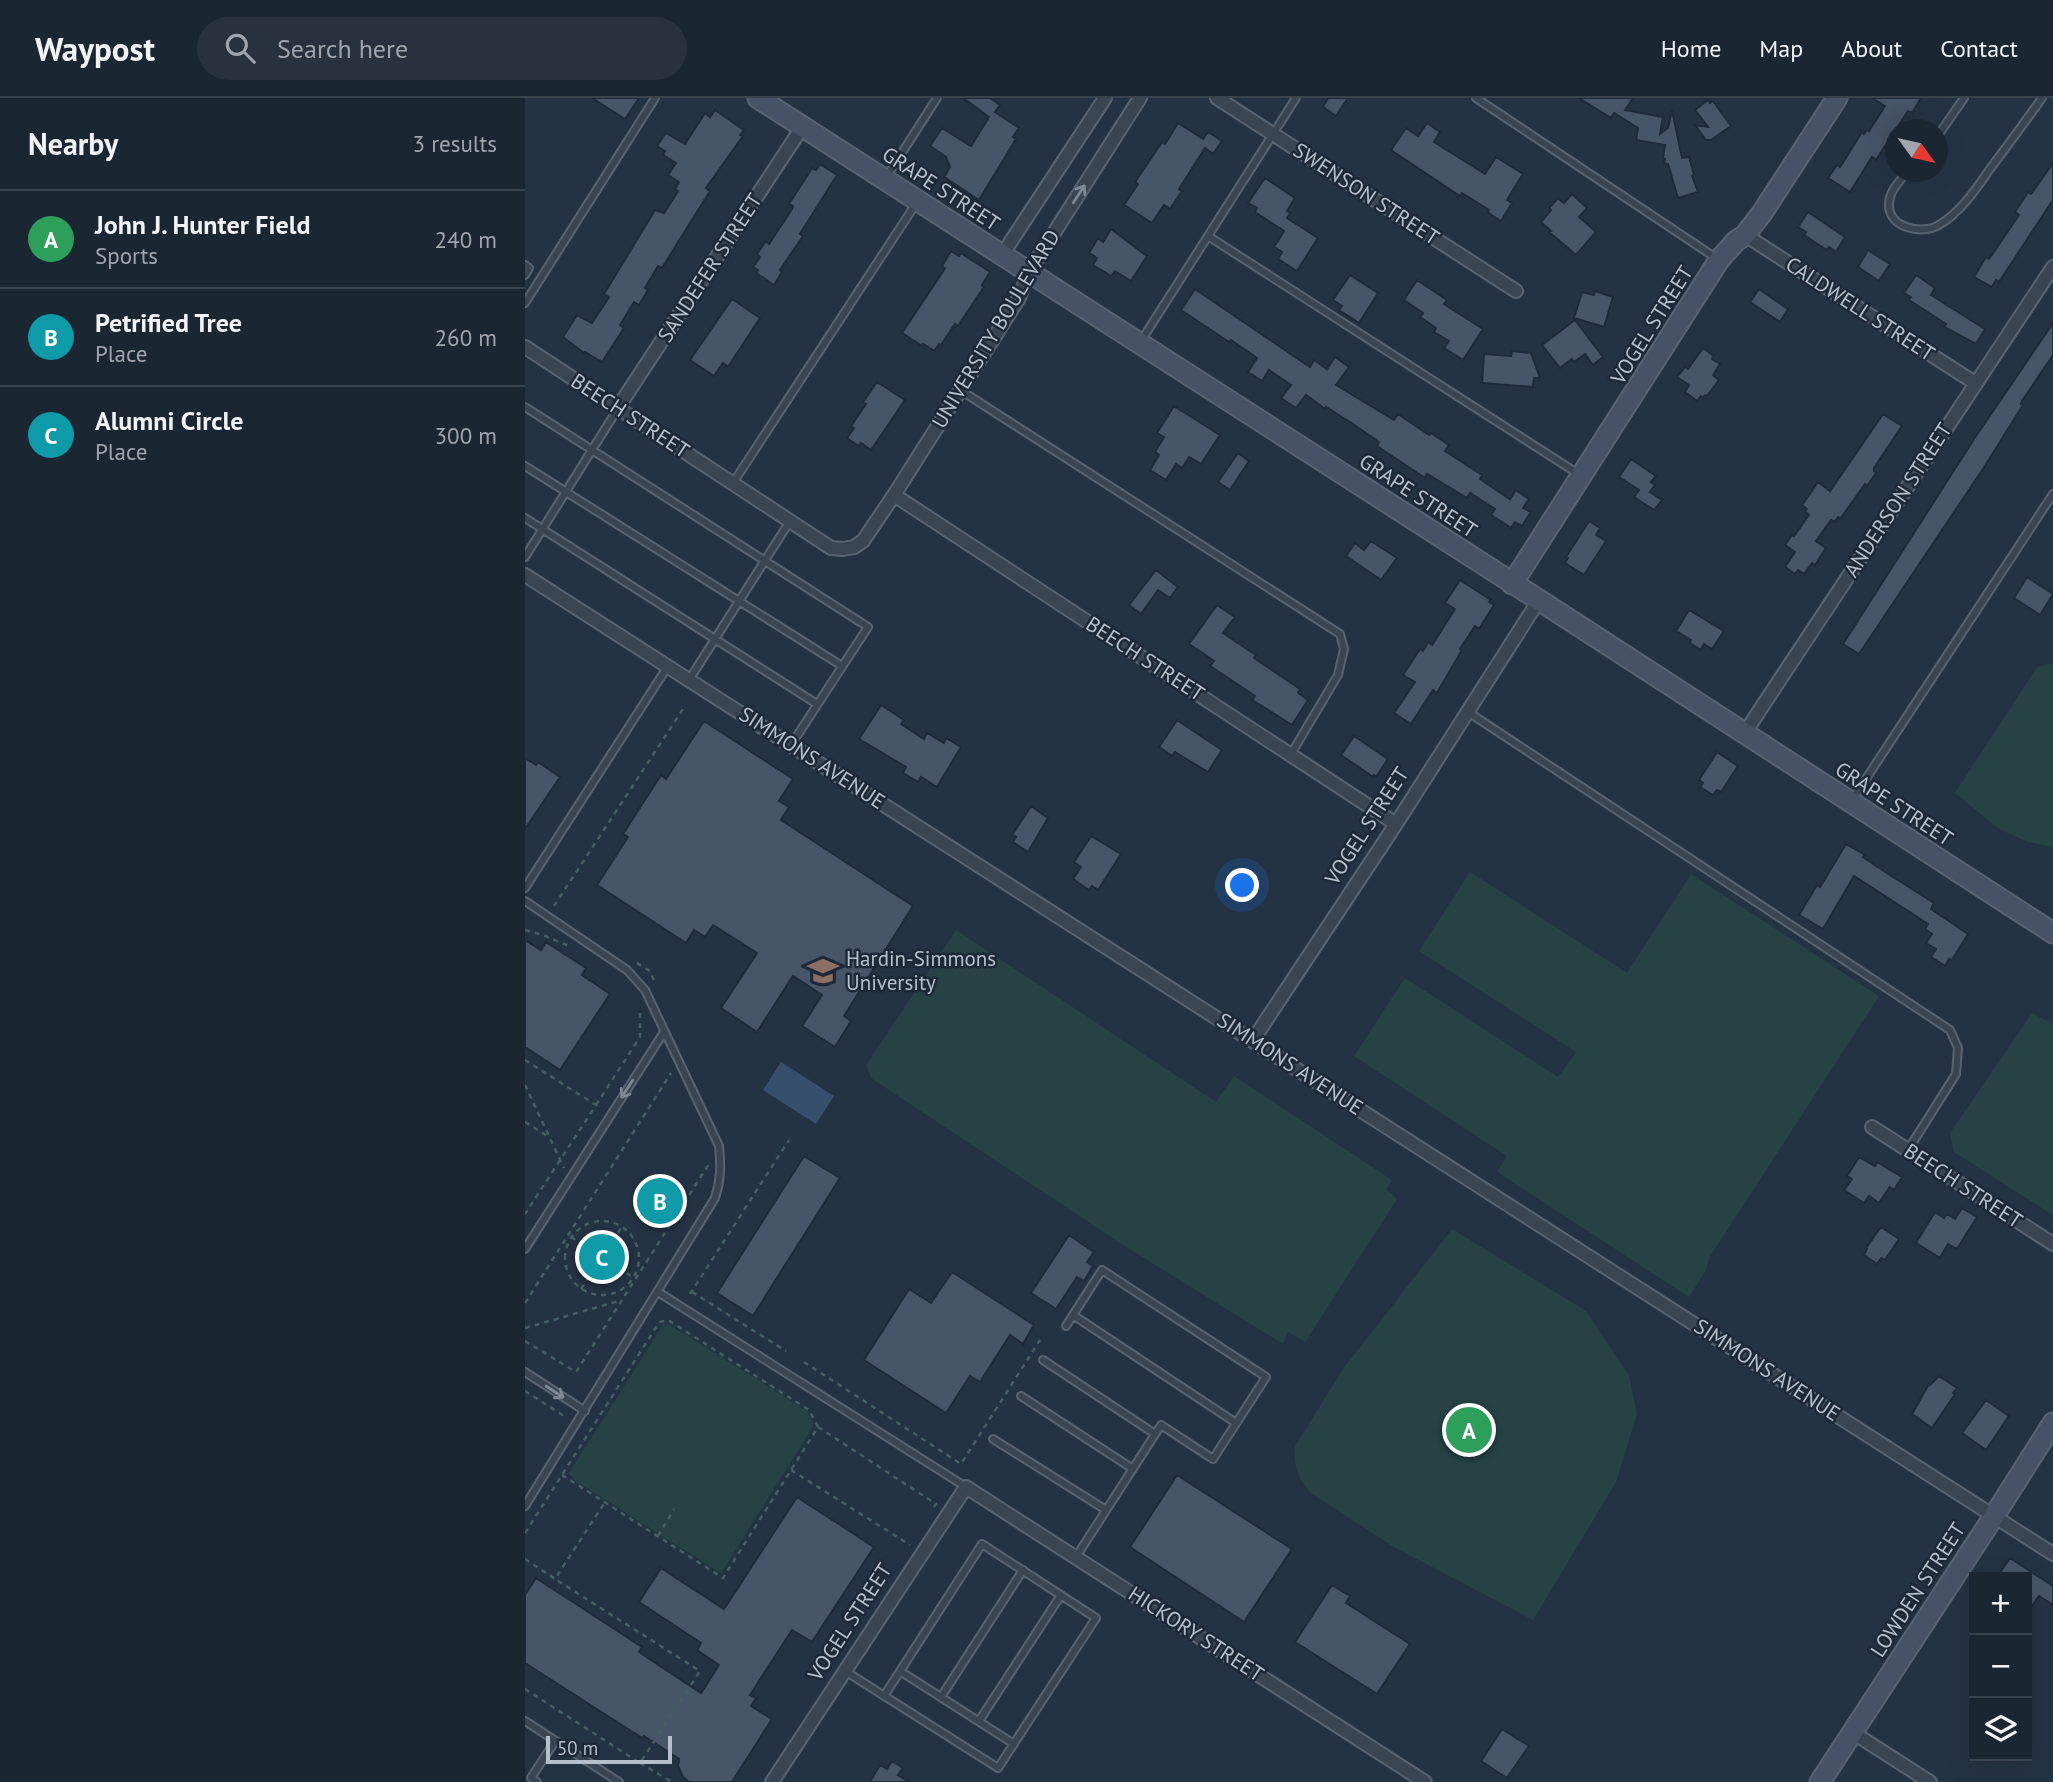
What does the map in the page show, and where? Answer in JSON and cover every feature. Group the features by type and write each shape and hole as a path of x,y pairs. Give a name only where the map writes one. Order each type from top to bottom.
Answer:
{"street":[{"name":"UNIVERSITY BOULEVARD","path":"1002,255 1105,98"},
{"name":"UNIVERSITY BOULEVARD","path":"843,549 854,547 863,541 894,495 1019,298 1029,272 1140,98"},
{"name":"SWENSON STREET","path":"1217,98 1516,291"},
{"name":"VOGEL STREET","path":"1512,584 1719,260 1745,235 1762,213 1837,98"},
{"name":"GRAPE STREET","path":"767,100 803,127 2053,933"},
{"name":"SANDEFER STREET","path":"617,409 803,127"},
{"name":"CALDWELL STREET","path":"1745,235 1975,383"},
{"name":"ANDERSON STREET","path":"1744,734 2053,267"},
{"name":"BEECH STREET","path":"525,347 831,548 843,549"},
{"name":"BEECH STREET","path":"894,495 1396,824"},
{"name":"SIMMONS AVENUE","path":"525,575 2053,1554"},
{"name":"VOGEL STREET","path":"1253,1040 1396,824 1539,600"},
{"name":"BEECH STREET","path":"1872,1127 2053,1244"},
{"name":"LOWDEN STREET","path":"1820,1782 2053,1423"},
{"name":"VOGEL STREET","path":"772,1782 966,1487"},
{"name":"HICKORY STREET","path":"966,1487 1425,1782"},
{"path":"1852,1732 1930,1782"}],"lane":[{"path":"525,303 655,98"},
{"path":"885,180 937,98"},
{"path":"1139,343 1296,98"},
{"path":"1476,98 1719,260"},
{"path":"1948,121 1964,98"},
{"path":"1899,182 1889,201 1889,211 1896,221 1907,228 1923,230 1937,227 1953,215 1971,195 2042,98"},
{"path":"732,483 918,201"},
{"path":"1207,236 1582,476"},
{"path":"525,265 529,268 525,275"},
{"path":"960,390 1340,634 1344,649 1338,674 1290,755"},
{"path":"525,407 868,627 791,745"},
{"path":"525,556 617,409"},
{"path":"525,466 842,666"},
{"path":"1850,803 2053,494"},
{"path":"525,518 817,704"},
{"path":"689,680 790,521"},
{"path":"525,888 668,666"},
{"path":"1468,712 1950,1030 1958,1048 1956,1074 1908,1150"},
{"path":"525,901 627,970 645,990 719,1146 722,1166 715,1198 525,1506"},
{"path":"525,1249 664,1032"},
{"path":"1066,1326 1102,1270 1266,1377 1213,1459 1161,1425 1076,1557"},
{"path":"658,1292 966,1487"},
{"path":"1073,1315 1236,1423"},
{"path":"1044,1360 1155,1434"},
{"path":"525,1372 585,1411"},
{"path":"1021,1396 1133,1469"},
{"path":"993,1439 1106,1510"},
{"path":"845,1671 997,1769 1096,1618 982,1544 884,1696"},
{"path":"941,1697 1023,1570"},
{"path":"979,1721 1061,1595"},
{"path":"900,1671 1014,1744"},
{"path":"525,1721 619,1782"},
{"path":"537,1782 531,1778 555,1741"}],"path":[{"path":"554,906 685,706"},
{"path":"525,930 577,949"},
{"path":"628,957 650,971 660,992"},
{"path":"525,1214 640,1037 641,1012 638,1000"},
{"path":"525,1060 596,1105"},
{"path":"525,1303 671,1073"},
{"path":"525,1085 569,1180"},
{"path":"525,1122 549,1138"},
{"path":"786,1351 691,1293 789,1140"},
{"path":"525,1341 576,1372 712,1158"},
{"path":"598,1221 608,1221 622,1227 638,1247 638,1268 634,1278 619,1291 609,1294 590,1293 581,1289 568,1274 565,1265 570,1236 579,1228 598,1221"},
{"path":"586,1247 612,1241 622,1227"},
{"path":"570,1236 586,1247 592,1273"},
{"path":"612,1241 618,1268"},
{"path":"581,1289 592,1273 618,1268 634,1278"},
{"path":"525,1328 621,1301"},
{"path":"525,1533 653,1332 660,1322 668,1320 810,1410 817,1427 936,1504 929,1514"},
{"path":"804,1362 961,1464 1040,1340"},
{"path":"525,1391 561,1413 565,1425"},
{"path":"562,1475 723,1578 817,1427"},
{"path":"790,1470 910,1545"},
{"path":"555,1579 605,1502"},
{"path":"658,1536 674,1509"},
{"path":"525,1559 700,1671 640,1763"},
{"path":"525,1689 672,1782"}],"green space":[{"path":"2053,663 2053,847 2028,842 1999,829 1955,793 2037,667"},
{"path":"1470,872 1627,973 1691,874 1879,996 1709,1258 1706,1270 1689,1297 1497,1172 1507,1156 1354,1056 1405,978 1558,1077 1576,1052 1419,951"},
{"path":"956,930 1216,1102 1234,1076 1392,1180 1386,1189 1397,1199 1305,1342 1288,1332 1283,1344 1123,1245 871,1078 866,1065"},
{"path":"2032,1013 2053,1024 2053,1215 1954,1152 1950,1133"},
{"path":"1452,1229 1586,1311 1629,1376 1637,1414 1616,1482 1533,1620 1394,1547 1311,1493 1300,1477 1296,1465 1295,1446 1343,1369"},
{"path":"663,1325 670,1325 807,1411 814,1425 721,1573 574,1480 569,1473"}],"water":[{"path":"781,1062 834,1096 816,1124 763,1090"}],"building":[{"path":"592,98 639,98 625,119"},
{"path":"963,98 990,98 1000,105 995,112 1019,128 1013,137 1016,139 979,200 944,177 950,167 946,157 930,146 942,128 971,146 989,117"},
{"path":"1328,98 1348,98 1336,116 1323,107"},
{"path":"1579,98 1633,98 1625,110 1663,117 1660,134 1668,128 1672,110 1682,158 1689,157 1698,192 1678,198 1668,164 1664,163 1665,145 1636,140 1638,128 1614,113 1611,118"},
{"path":"1872,98 1921,98 1912,113 1908,111 1903,119 1885,119 1885,146 1876,160 1872,157 1850,192 1828,178 1837,165 1840,167 1862,132 1864,134 1869,131 1885,106"},
{"path":"1708,100 1710,103 1713,101 1731,126 1711,140 1706,140 1695,125 1708,127 1695,110"},
{"path":"715,110 744,130 740,135 743,136 706,188 710,191 662,268 658,266 639,305 634,302 620,325 624,328 602,362 584,353 563,337 577,315 592,323 609,297 604,294 655,210 664,213 678,191 675,189 679,182 668,175 676,163 663,155 665,151 657,146 666,133 685,144 705,113 710,117"},
{"path":"1178,123 1203,139 1208,132 1222,141 1213,154 1205,148 1179,189 1182,191 1170,209 1164,205 1152,223 1124,205 1138,184 1135,182"},
{"path":"1427,123 1440,132 1434,142 1485,174 1496,157 1523,174 1507,200 1512,203 1501,221 1487,212 1489,210 1462,193 1460,196 1391,150 1406,128 1418,136"},
{"path":"2053,163 2053,200 1999,282 1996,280 1992,287 1974,277 2019,215 2015,212 2028,192 2031,194"},
{"path":"820,164 837,175 800,234 803,236 780,270 782,272 774,285 756,273 758,270 753,267 760,257 757,254 766,241 769,244 792,209 793,206 789,204 812,168 816,170"},
{"path":"1265,178 1295,198 1287,211 1290,213 1287,218 1318,238 1297,271 1278,259 1282,252 1274,247 1284,231 1255,212 1257,208 1248,203"},
{"path":"1572,194 1587,208 1579,217 1596,232 1576,255 1541,222 1558,198 1564,203"},
{"path":"1808,212 1845,237 1836,252 1829,247 1827,250 1804,235 1806,232 1798,227"},
{"path":"1111,229 1147,256 1131,281 1115,271 1111,276 1093,265 1097,258 1089,253 1098,238 1103,242"},
{"path":"1868,250 1890,264 1879,281 1858,267"},
{"path":"951,251 959,256 961,253 990,272 982,285 984,287 958,326 955,324 941,345 933,350 902,333 945,268 942,266"},
{"path":"1350,275 1378,293 1359,323 1339,310 1342,306 1333,300"},
{"path":"1916,275 1935,288 1931,295 1985,329 1976,344 1944,327 1946,324 1909,300 1911,297 1904,293"},
{"path":"1417,280 1447,300 1444,304 1483,329 1463,360 1444,348 1449,341 1434,332 1436,328 1420,317 1423,313 1404,300"},
{"path":"1195,289 1310,367 1314,360 1327,369 1335,357 1349,367 1336,385 1394,420 1398,414 1429,435 1431,433 1449,445 1445,451 1482,475 1480,479 1510,499 1516,490 1529,499 1523,508 1531,512 1522,526 1515,522 1511,528 1491,515 1495,509 1470,493 1467,498 1427,474 1425,478 1377,446 1379,442 1306,395 1296,408 1281,398 1291,385 1269,370 1262,381 1248,372 1257,358 1181,310"},
{"path":"1759,289 1788,309 1780,322 1750,302"},
{"path":"1595,291 1613,297 1604,327 1574,318 1582,292 1594,295"},
{"path":"732,299 760,318 728,367 723,363 714,376 690,360"},
{"path":"1575,320 1603,357 1593,365 1585,354 1560,368 1542,345"},
{"path":"2053,323 2053,355 2022,401 2023,405 1983,469 1859,654 1843,644 1974,439"},
{"path":"1703,348 1720,364 1713,375 1719,380 1707,396 1701,396 1697,401 1685,392 1689,385 1677,377 1685,367 1688,369"},
{"path":"1512,351 1531,353 1540,378 1534,378 1533,387 1482,383 1484,354 1511,356"},
{"path":"877,382 905,400 871,450 847,438 854,428 851,426 866,404 863,402"},
{"path":"1174,406 1220,435 1201,464 1189,457 1182,468 1176,464 1166,480 1150,470 1159,455 1155,452 1164,437 1157,433"},
{"path":"1883,414 1902,426 1874,468 1876,473 1867,486 1865,484 1840,519 1838,517 1835,522 1831,520 1816,541 1826,548 1815,565 1812,563 1804,574 1798,570 1795,574 1785,567 1795,552 1785,545 1809,515 1802,505 1818,482 1830,491"},
{"path":"1238,453 1249,461 1230,490 1218,482"},
{"path":"1631,459 1656,476 1651,482 1655,485 1650,492 1662,500 1654,510 1634,497 1639,490 1619,477"},
{"path":"1589,521 1600,528 1596,535 1606,541 1584,575 1565,563 1568,558 1566,557"},
{"path":"1371,541 1397,558 1381,580 1346,556 1355,543 1364,550"},
{"path":"1156,570 1178,587 1170,598 1158,590 1141,614 1129,605"},
{"path":"2027,577 2053,594 2040,615 2014,598"},
{"path":"1460,580 1491,600 1489,602 1494,605 1479,629 1475,626 1460,649 1462,650 1437,693 1433,690 1411,724 1394,713 1415,682 1403,675 1420,649 1423,651 1428,642 1432,645 1455,609 1445,603"},
{"path":"1217,605 1235,617 1223,633 1300,689 1298,693 1308,700 1292,725 1252,700 1255,696 1210,666 1214,661 1189,644"},
{"path":"1689,610 1724,631 1712,649 1704,644 1701,650 1676,631"},
{"path":"881,705 904,720 901,724 924,739 927,733 944,743 946,738 961,747 937,787 921,777 918,782 903,773 906,767 859,739"},
{"path":"1177,720 1222,750 1208,772 1175,752 1172,756 1159,747"},
{"path":"704,721 793,779 779,801 789,807 781,820 913,906 844,1016 851,1021 835,1047 802,1026 822,995 793,976 757,1032 721,1008 757,953 713,925 705,937 694,930 686,943 597,885 628,837 623,834 661,775 666,779"},
{"path":"1354,736 1388,759 1376,777 1341,755"},
{"path":"1717,752 1738,766 1721,792 1717,790 1713,795 1700,787 1703,783 1699,780"},
{"path":"525,758 536,765 538,762 560,777 525,829"},
{"path":"1031,806 1048,818 1028,852 1013,842 1016,837 1012,835"},
{"path":"1091,836 1121,854 1098,890 1092,886 1089,890 1073,879 1081,867 1074,862"},
{"path":"1846,844 1934,903 1931,909 1968,934 1952,960 1949,959 1945,966 1931,957 1936,949 1926,943 1932,934 1925,929 1928,924 1854,876 1823,929 1799,915"},
{"path":"525,940 541,950 546,942 586,968 582,975 610,994 560,1070 525,1047"},
{"path":"804,1156 840,1178 753,1316 717,1293"},
{"path":"1859,1157 1875,1166 1877,1162 1902,1177 1894,1190 1890,1187 1879,1203 1869,1196 1864,1203 1844,1190 1852,1179 1847,1176"},
{"path":"1962,1208 1977,1217 1957,1249 1948,1244 1940,1258 1916,1243 1935,1212 1944,1218 1947,1214 1955,1219"},
{"path":"1881,1227 1899,1239 1885,1260 1881,1258 1877,1264 1864,1255"},
{"path":"1069,1235 1094,1252 1087,1262 1093,1266 1084,1281 1077,1277 1056,1309 1031,1293"},
{"path":"952,1272 1034,1325 1023,1344 1010,1335 980,1382 970,1376 946,1413 864,1360 909,1289 931,1303"},
{"path":"1939,1376 1957,1388 1932,1428 1912,1414 1929,1384"},
{"path":"1986,1400 2009,1416 1986,1450 1962,1433"},
{"path":"1177,1475 1292,1549 1244,1622 1130,1547"},
{"path":"797,1497 874,1547 812,1642 792,1630 750,1695 756,1698 751,1706 772,1719 732,1782 689,1782 683,1777 678,1766 679,1759 525,1663 525,1595 536,1578 642,1647 639,1652 701,1693 719,1665 697,1650 701,1643 639,1602 661,1568 724,1609"},
{"path":"2010,1558 2032,1572 2000,1572"},
{"path":"2032,1572 2053,1586 2053,1605 2039,1596 2032,1606"},
{"path":"1332,1585 1350,1596 1346,1603 1410,1644 1377,1694 1295,1642"},
{"path":"1502,1729 1529,1746 1507,1778 1481,1761"},
{"path":"892,1761 903,1768 898,1775 909,1782 870,1782 880,1765 887,1769"}],"place":[{"name":"Hardin-Simmons University","path":"823,971"},
{"name":"Petrified Tree","path":"660,1201"},
{"name":"Alumni Circle","path":"602,1257"},
{"name":"John J. Hunter Field","path":"1469,1430"}]}
